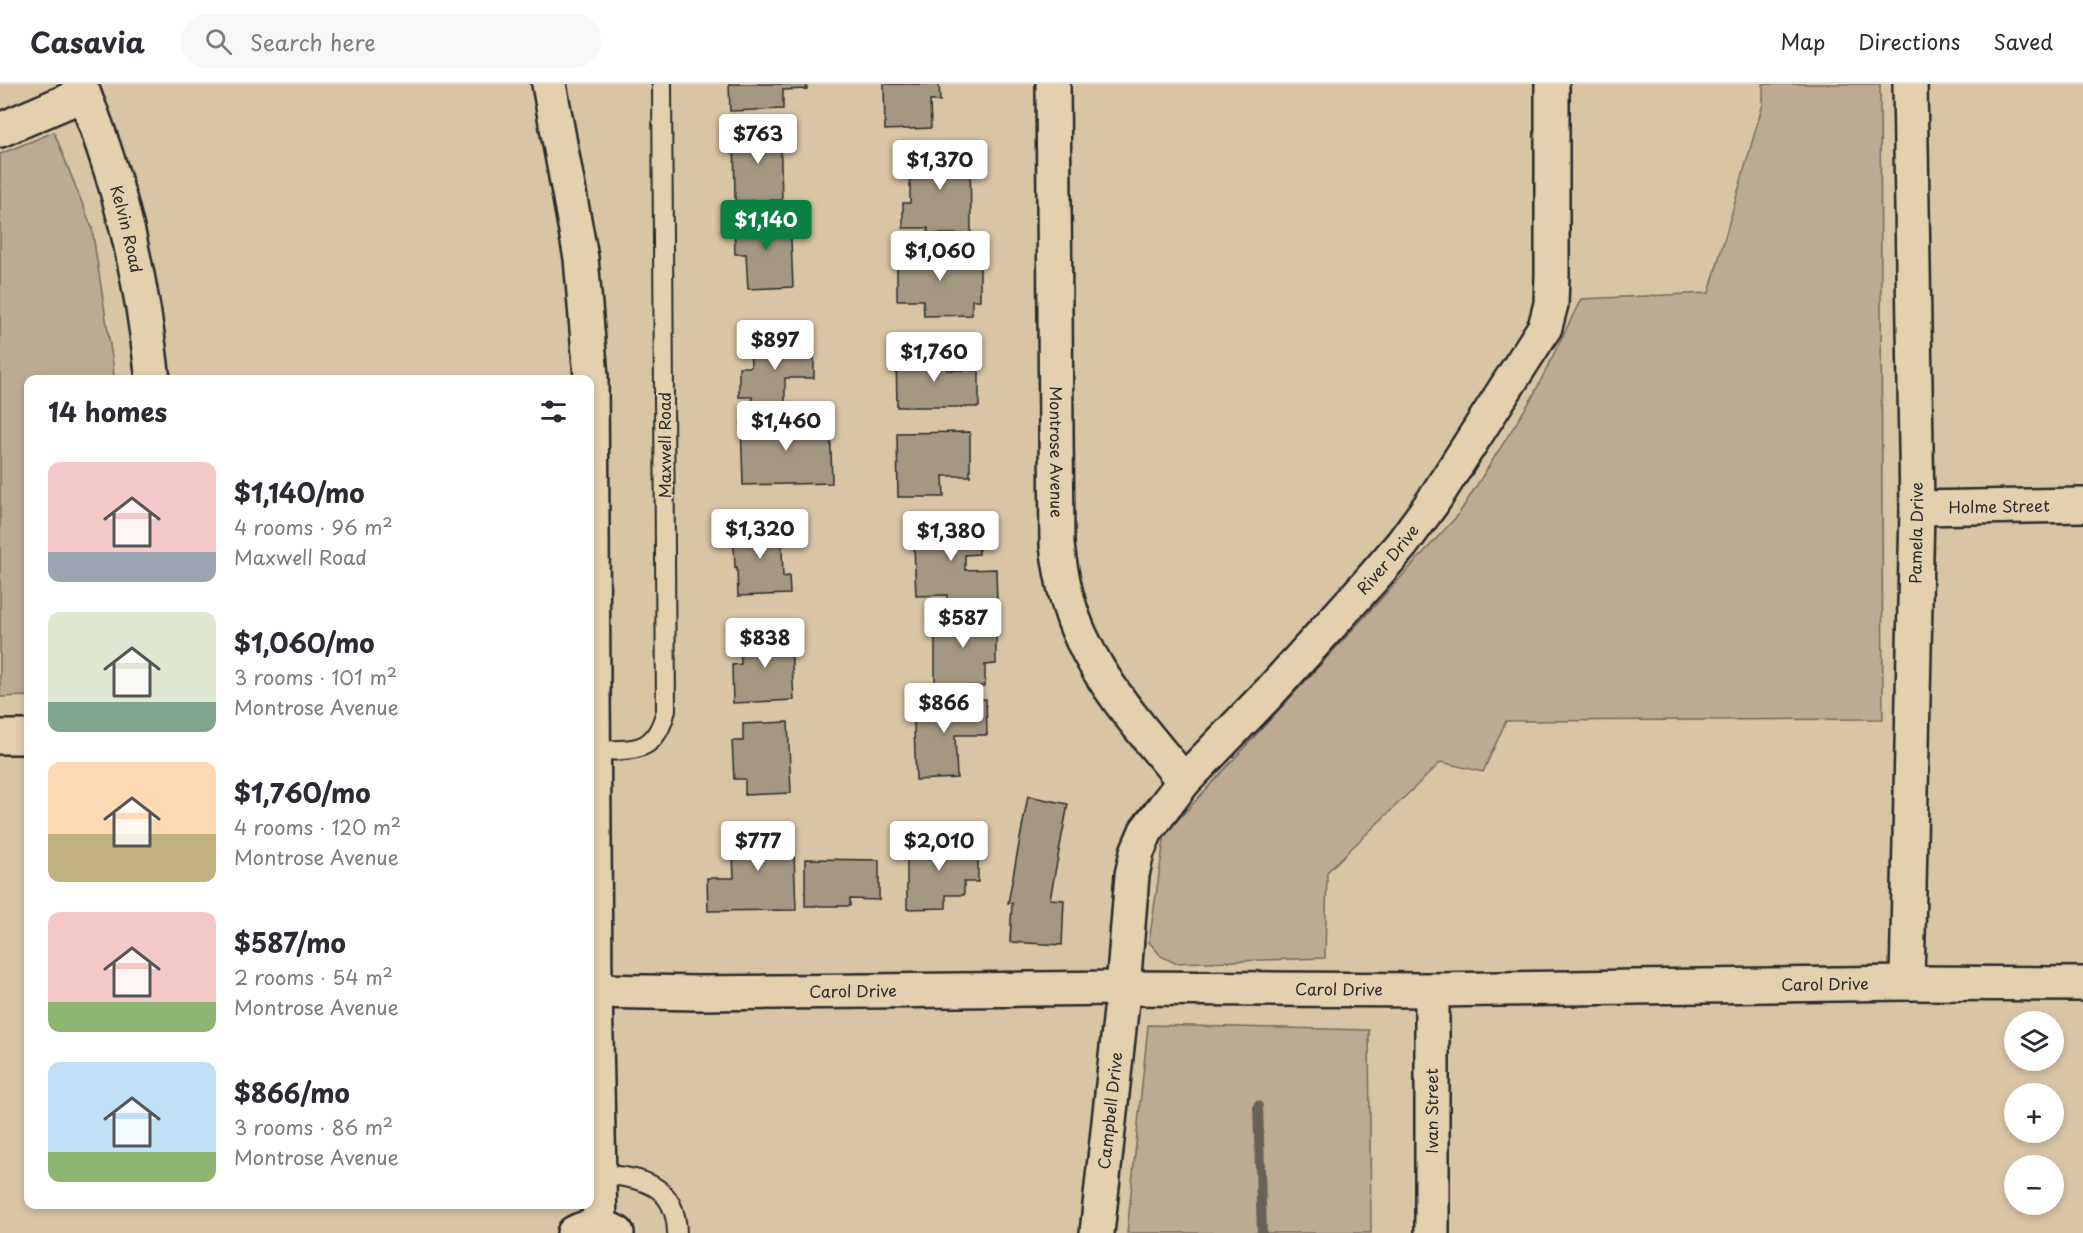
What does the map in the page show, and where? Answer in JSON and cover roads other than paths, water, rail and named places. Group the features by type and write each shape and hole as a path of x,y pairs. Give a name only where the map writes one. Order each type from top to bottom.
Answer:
{"street":[{"path":"527,84 558,138"},
{"path":"549,84 581,258 591,375"},
{"name":"Montrose Avenue","path":"1053,84 1057,545 1060,565 1067,596 1082,639 1122,703 1184,781"},
{"name":"River Drive","path":"1123,988 1132,875 1137,852 1146,831 1184,781 1269,693 1402,544 1432,503 1545,327 1551,304 1552,275 1552,84"},
{"name":"Pamela Drive","path":"1907,983 1917,508 1910,84"},
{"path":"0,130 81,89"},
{"name":"Kelvin Road","path":"81,89 112,173 127,224 144,311 152,375"},
{"name":"Holme Street","path":"1917,508 2083,505"},
{"path":"0,737 24,737"},
{"path":"594,928 600,1174 597,1231"},
{"name":"Carol Drive","path":"595,991 698,993 1123,988 1432,990 1907,983 2083,984"},
{"name":"Campbell Drive","path":"1097,1233 1123,988"},
{"name":"Ivan Street","path":"1432,990 1432,1233"}],"lane":[{"name":"Maxwell Road","path":"594,739 639,749 653,739 662,724 666,710 662,84"},
{"path":"600,1174 630,1177 657,1188 673,1205 677,1218 677,1233"}],"waterway":[{"path":"1258,1106 1262,1233"}]}
